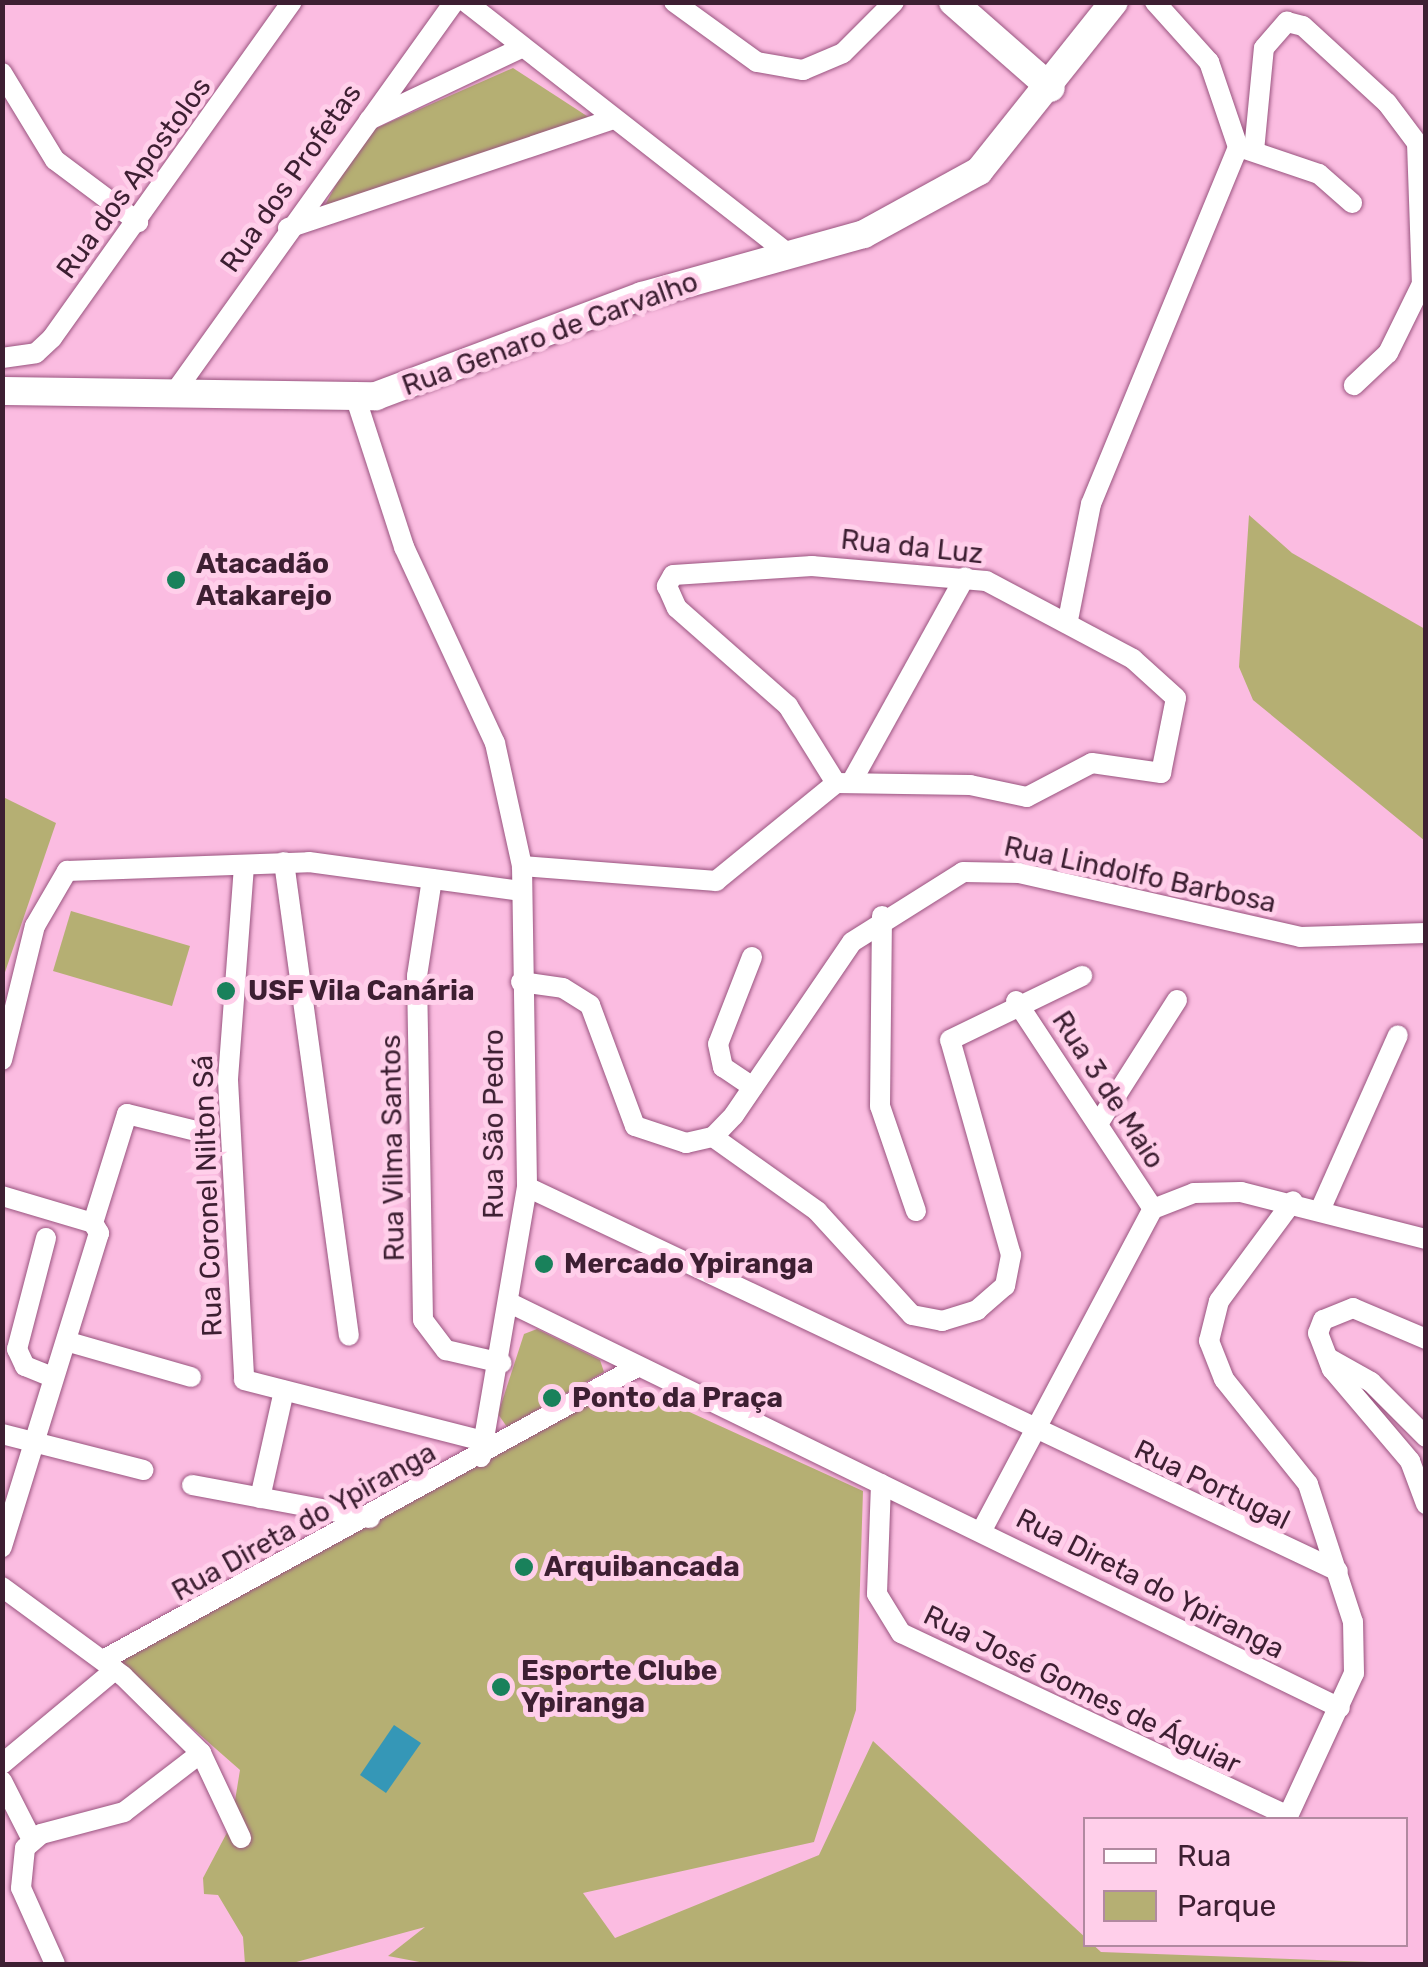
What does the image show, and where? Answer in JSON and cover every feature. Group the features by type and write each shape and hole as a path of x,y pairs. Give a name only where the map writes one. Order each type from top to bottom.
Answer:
{"main road":[{"path":"953,2 1051,88"},
{"name":"Rua Genaro de Carvalho","path":"2,391 177,388 356,399 787,253 900,221 959,188 1051,88 1114,2"}],"street":[{"name":"Rua dos Apostolos","path":"2,358 44,348 292,2"},
{"name":"Rua dos Profetas","path":"177,388 362,123 454,2"},
{"path":"466,2 519,48 787,253"},
{"path":"674,2 757,62 803,70 842,53 894,2"},
{"path":"1155,2 1209,62 1246,149 1319,174 1352,202"},
{"path":"1068,620 1091,504 1246,149 1264,48 1278,26 1297,22 1406,122 1422,172 1422,284 1388,353 1354,385"},
{"path":"362,123 519,48"},
{"path":"2,73 56,160 138,222"},
{"path":"288,228 614,119"},
{"name":"Rua São Pedro","path":"356,399 404,547 494,743 522,866 527,1187 512,1304 483,1449"},
{"name":"Rua da Luz","path":"781,566 966,578 1015,590 1068,620 1142,665 1176,698 1161,773 1092,763 1027,797 844,782 788,706 677,608 669,579 781,566"},
{"path":"522,866 716,881 844,782 966,578"},
{"path":"284,862 350,1336"},
{"path":"2,1060 34,926 58,878 83,866 244,866 284,862 522,891"},
{"name":"Rua Coronel Nilton Sá","path":"244,866 228,1080 248,1383 284,1391"},
{"name":"Rua Lindolfo Barbosa","path":"713,1137 753,1087 837,957 882,916 946,878 990,869 1300,937 1426,933"},
{"name":"Rua Vilma Santos","path":"432,879 417,976 423,1320 446,1350 502,1363"},
{"path":"882,916 880,1106 916,1211"},
{"path":"752,957 718,1044 723,1067 753,1087"},
{"path":"521,982 563,988 590,1004 634,1126 674,1143 713,1137 817,1211 900,1307 926,1320 959,1317 1005,1286 1011,1255 950,1048 962,1028 1016,1001 1082,976"},
{"path":"1098,1124 1177,1000"},
{"name":"Rua 3 de Maio","path":"1016,1001 1153,1209"},
{"path":"1321,1208 1398,1035"},
{"path":"93,1222 127,1114 192,1130"},
{"name":"Rua Portugal","path":"527,1187 1338,1571"},
{"path":"982,1530 1153,1209 1218,1190 1293,1201 1426,1238"},
{"path":"2,1196 93,1222 100,1234 70,1342 52,1377 2,1547"},
{"path":"1293,1201 1219,1301 1209,1341 1224,1379 1308,1484 1338,1571 1356,1659 1340,1708"},
{"path":"46,1238 16,1349 25,1366 52,1377"},
{"name":"Rua Direta do Ypiranga","path":"512,1304 1340,1708"},
{"path":"1426,1338 1341,1310 1320,1326 1323,1356 1394,1438 1426,1504"},
{"path":"70,1342 190,1377"},
{"path":"1323,1356 1371,1382 1426,1437"},
{"name":"Rua Direta do Ypiranga","path":"2,1764 109,1665 370,1518 483,1449 636,1367"},
{"path":"260,1498 284,1391 483,1449"},
{"path":"2,1434 143,1470"},
{"name":"Rua José Gomes de Águiar","path":"881,1484 877,1594 901,1633 1271,1815 1293,1810 1340,1708"},
{"path":"192,1486 370,1518"},
{"path":"2,1587 109,1665 201,1753 241,1838"},
{"path":"55,1964 32,1920 20,1866 32,1840 124,1812 201,1753"},
{"path":"2,1781 32,1840"}],"green space":[{"path":"513,68 590,118 323,209 363,134"},
{"path":"1249,515 1292,553 1425,629 1425,841 1253,700 1239,667"},
{"path":"3,797 56,823 3,978"},
{"path":"71,911 190,946 172,1006 53,971"},
{"path":"537,1329 600,1360 604,1372 507,1427 498,1414 524,1334"},
{"name":"Esporte Clube Ypiranga","path":"629,1395 661,1399 863,1491 856,1710 814,1842 583,1893 615,1938 819,1855 873,1741 1083,1935 1083,1947 1096,1947 1101,1952 1425,1964 430,1964 388,1956 425,1927 289,1964 245,1964 243,1937 218,1895 204,1894 203,1878 231,1825 240,1770 118,1663 593,1399"}],"water":[{"path":"394,1725 421,1743 386,1793 360,1775"}],"place":[{"name":"Atacadão Atakarejo","path":"176,580"},
{"name":"USF Vila Canária","path":"226,991"},
{"name":"Mercado Ypiranga","path":"544,1264"},
{"name":"Ponto da Praça","path":"552,1398"},
{"name":"Arquibancada","path":"524,1567"},
{"name":"Esporte Clube Ypiranga","path":"501,1687"}]}
